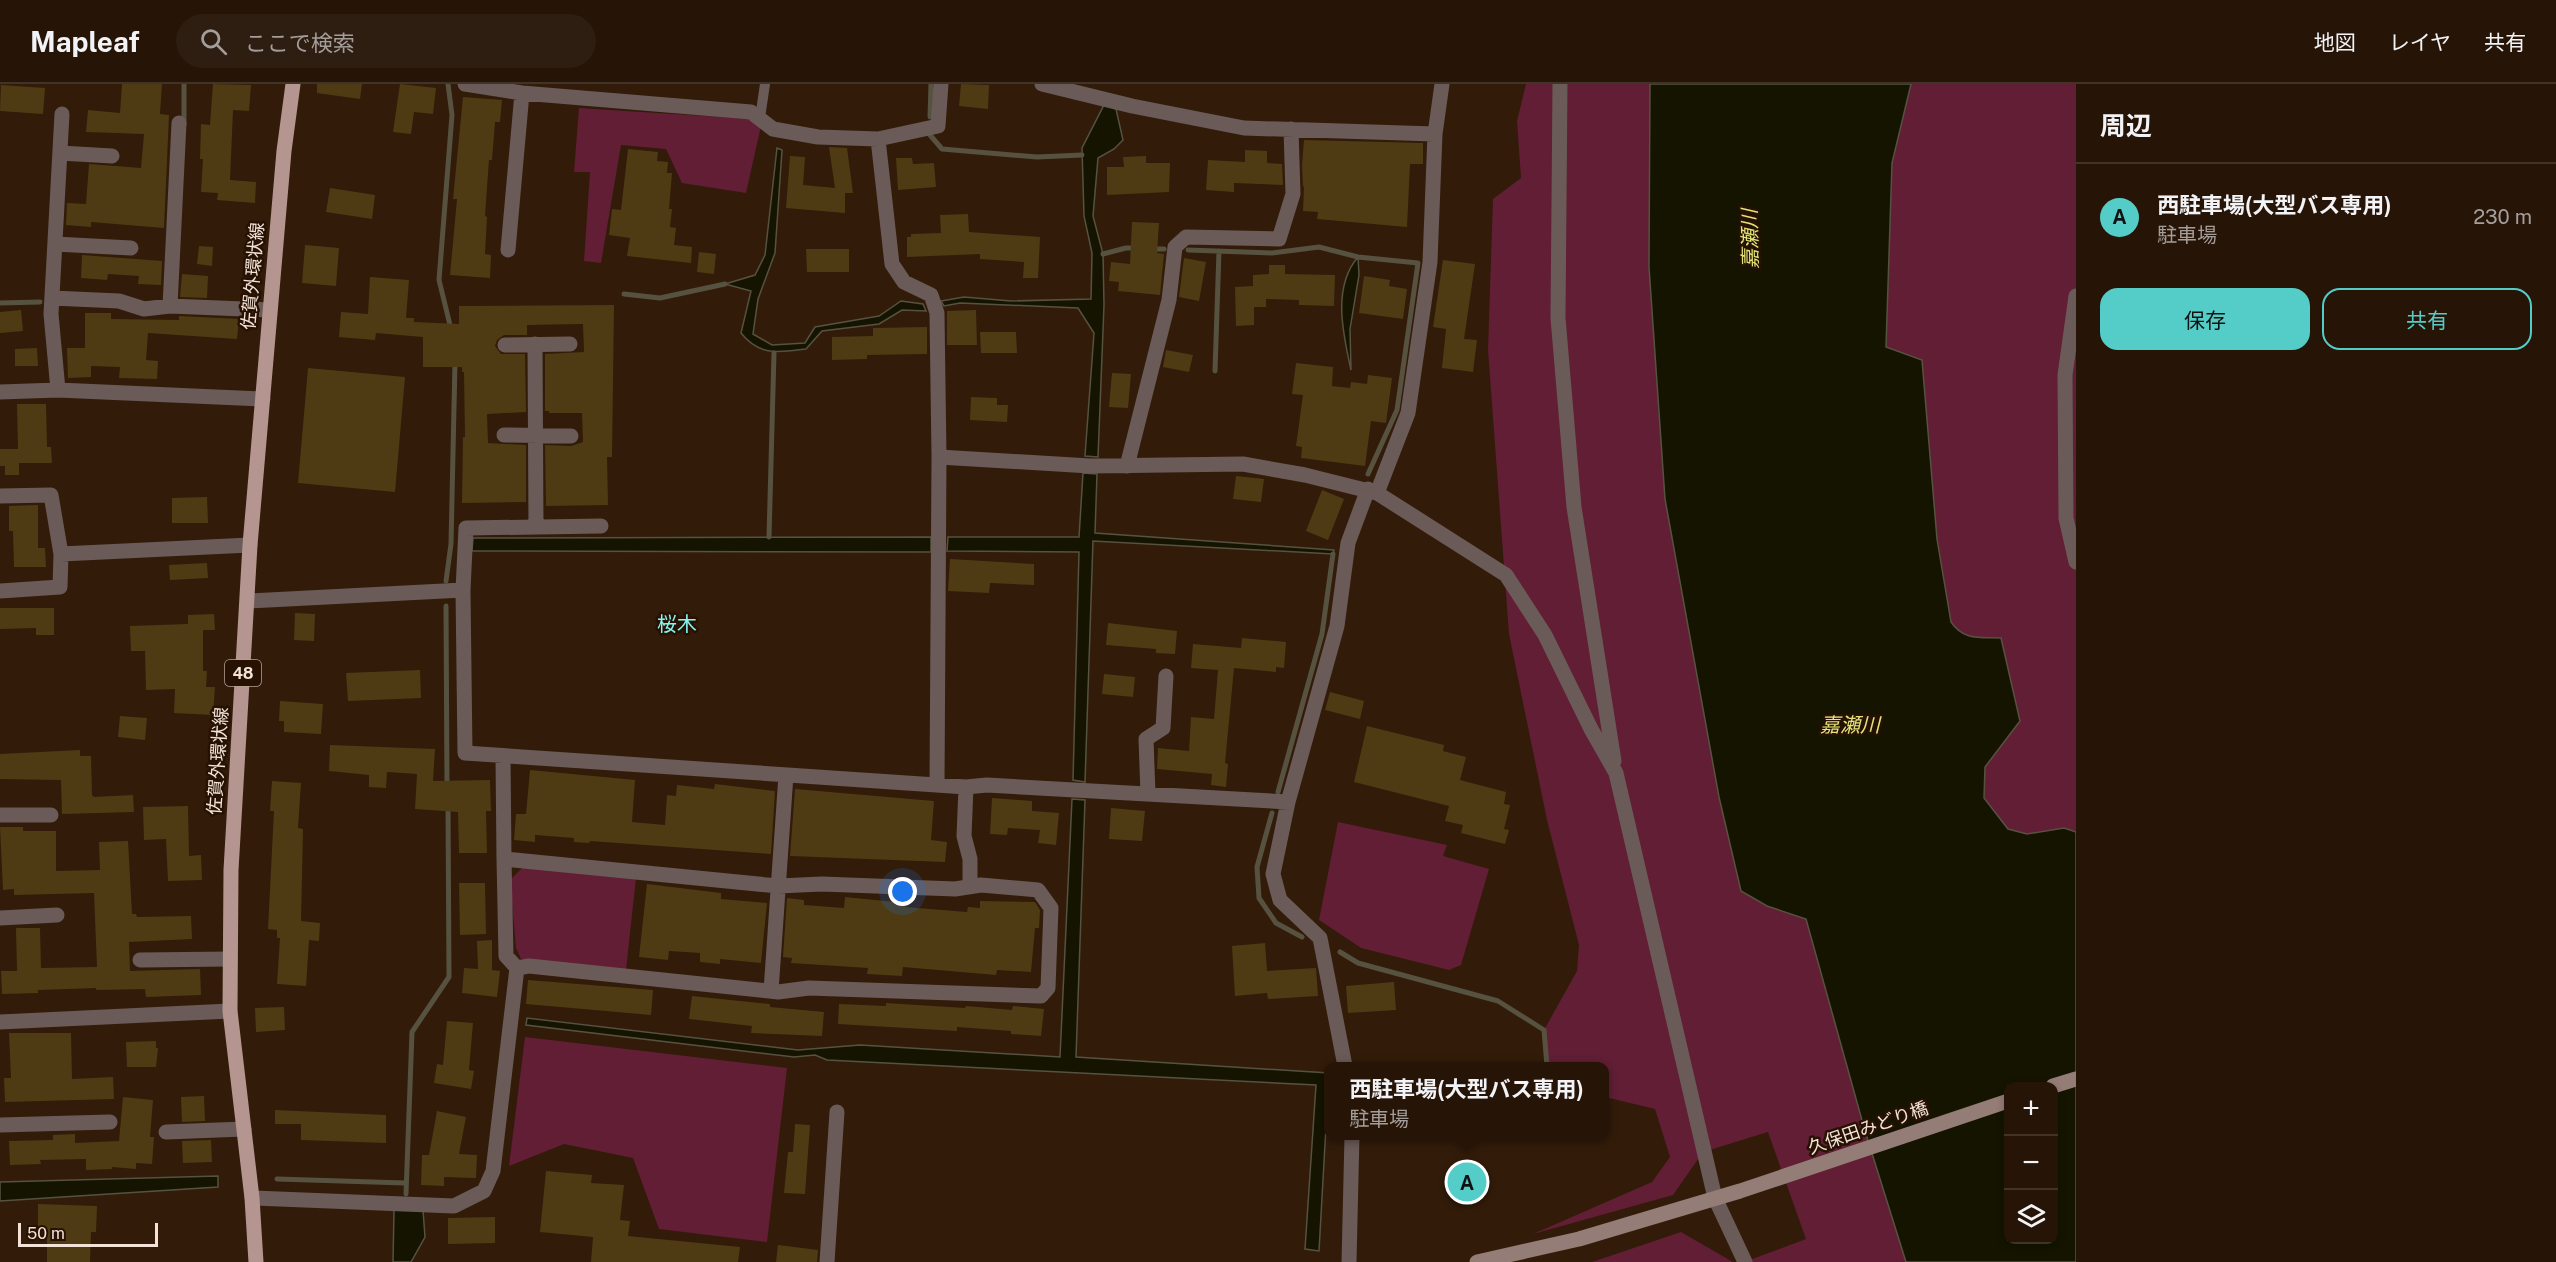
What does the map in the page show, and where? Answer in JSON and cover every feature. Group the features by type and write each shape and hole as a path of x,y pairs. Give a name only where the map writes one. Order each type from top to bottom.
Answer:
{"main road":[{"name":"佐賀外環状線","path":"256,1262 252,1198 231,1011 231,870 250,545 284,151 293,84"}],"street":[{"path":"465,84 522,93 751,112 773,129 818,137 878,139 938,126 942,84"},
{"path":"1042,84 1132,106 1244,128 1435,134"},
{"path":"1344,1062 1320,938 1280,900 1274,874 1288,802 1337,626 1348,543 1408,412 1430,262 1435,134 1442,84"},
{"path":"1560,84 1559,330 1574,507 1616,773 1715,1198 1745,1262"},
{"path":"508,250 522,93"},
{"path":"58,390 51,298 62,114"},
{"path":"170,306 179,123"},
{"path":"1127,465 1168,300 1175,247 1186,237 1279,239 1293,194 1291,129"},
{"path":"878,139 892,264 904,282 931,295 936,313 939,457 937,785"},
{"path":"60,153 112,156"},
{"path":"55,244 131,248"},
{"path":"2076,296 2066,375 2066,518 2076,562"},
{"path":"51,298 119,301 144,309 170,306 270,310"},
{"path":"535,344 536,527"},
{"path":"505,345 570,344"},
{"path":"0,392 58,390 263,399"},
{"path":"504,435 571,436"},
{"path":"939,457 1090,466 1243,464 1305,475 1372,491 1506,575 1545,635 1591,729 1616,773"},
{"path":"0,496 51,495 61,554 60,587 0,591"},
{"path":"601,526 466,528 462,590 465,753 966,788 987,785 1288,802"},
{"path":"61,554 250,545"},
{"path":"248,602 462,590"},
{"path":"1148,794 1146,739 1163,728 1166,676"},
{"path":"252,1198 454,1206 484,1191 493,1171 517,968 506,956 503,756"},
{"path":"771,991 786,775"},
{"path":"966,788 964,836 970,859 970,886"},
{"path":"0,815 51,814"},
{"path":"504,859 778,886 822,884 955,889 970,886 1038,890 1051,908 1048,988 1041,996 809,988 771,991 529,966 517,968"},
{"path":"0,918 57,915"},
{"path":"140,960 230,959"},
{"path":"0,1022 231,1011"},
{"path":"2058,1084 2076,1079"},
{"name":"久保田みどり橋","path":"1477,1262 1579,1239 1740,1191 2004,1102"},
{"path":"827,1262 837,1112"},
{"path":"0,1125 110,1122"},
{"path":"166,1132 244,1129"},
{"path":"1349,1262 1352,1140"}],"lane":[{"path":"759,118 765,84"}],"shaded area":[{"path":"1526,84 1650,84 1649,267 1767,906 1806,919 1865,1131 1906,1262 1744,1262 1806,1239 1768,1132 1703,1152 1673,1195 1533,1234 1652,1182 1670,1157 1655,1109 1609,1098 1609,1062 1547,1062 1544,1030 1577,971 1579,945 1547,820 1509,634 1488,350 1493,199 1521,178 1517,121"},
{"path":"1911,84 2076,84 2076,832 2064,828 2027,834 2008,829 1984,798 1985,767 2020,720 2001,638 1979,638 1967,635 1951,622 1937,539 1886,347 1892,163"},
{"path":"579,108 752,119 761,126 746,193 682,183 666,149 621,145 601,263 584,261 590,172 574,172"},
{"path":"1338,822 1447,845 1443,856 1489,869 1461,965 1449,970 1361,948 1319,920"},
{"path":"524,866 636,878 626,970 521,959 516,948 510,880"},
{"path":"525,1037 787,1068 767,1242 659,1229 633,1158 564,1144 509,1166"},
{"path":"1681,1232 1733,1262 1592,1262"}],"water":[{"name":"嘉瀬川","path":"1650,84 1911,84 1892,163 1886,347 1922,360 1937,539 1951,622 1967,635 1979,638 2001,638 2020,721 1985,767 1984,798 2008,829 2027,834 2064,828 2076,832 2076,1262 1906,1262 1865,1131 1806,919 1767,906 1741,891 1719,797 1665,499 1649,267"},
{"path":"1104,105 1116,109 1123,140 1114,149 1098,158 1093,216 1103,254 1104,305 1098,457 1085,456 1094,333 1078,308 960,303 944,306 941,301 964,297 1011,301 1091,299 1092,253 1084,216 1082,148"},
{"path":"777,148 782,150 775,253 758,299 753,334 772,345 805,343 815,327 879,316 901,301 923,304 926,311 902,310 879,324 822,331 806,349 771,351 748,341 741,333 751,291 725,284 755,275 765,255"},
{"path":"1358,257 1359,275 1350,329 1351,370 1343,326 1342,296 1350,269"},
{"path":"1083,473 1097,474 1095,533 1334,550 1333,554 1093,541 1085,782 1073,780 1079,552 947,551 948,537 1079,537"},
{"path":"931,537 931,552 472,551 473,538"},
{"path":"1072,799 1085,800 1076,1057 1324,1073 1325,1140 1319,1251 1305,1249 1316,1085 827,1060 815,1055 794,1057 526,1025 527,1018 798,1050 860,1045 1060,1057"},
{"path":"218,1176 218,1187 0,1201 0,1182"},
{"path":"394,1210 423,1210 425,1237 411,1262 393,1262"}],"building":[{"path":"122,84 162,84 160,114 169,115 164,228 91,222 91,227 66,225 67,203 86,204 89,164 141,168 144,134 86,132 88,110 120,113"},
{"path":"213,84 251,85 249,111 233,110 230,180 256,182 255,203 217,200 218,193 201,192 203,159 200,159 201,124 210,125"},
{"path":"317,84 362,84 360,99 317,93"},
{"path":"400,84 436,88 433,114 414,112 411,134 393,132"},
{"path":"961,84 989,85 988,109 959,106"},
{"path":"1,85 45,88 43,114 0,111"},
{"path":"463,97 502,100 500,122 495,122 492,160 489,160 485,216 487,217 485,254 491,255 490,278 450,275 457,199 453,199"},
{"path":"1304,140 1423,143 1423,164 1410,164 1407,227 1317,219 1318,212 1303,211"},
{"path":"829,147 847,148 853,193 845,193 845,213 786,208 790,156 805,157 803,185 835,188"},
{"path":"628,149 658,152 657,161 668,162 667,173 672,173 670,227 676,228 674,245 692,247 691,263 627,256 630,238 609,235 612,209 621,210"},
{"path":"1245,150 1267,151 1267,163 1282,164 1283,185 1234,183 1234,192 1206,190 1208,160 1245,162"},
{"path":"1146,156 1146,163 1170,163 1169,192 1107,195 1107,167 1124,167 1123,157"},
{"path":"896,158 912,158 913,164 934,163 936,187 898,190"},
{"path":"330,188 375,195 372,219 326,212"},
{"path":"968,214 969,232 1040,237 1038,278 1023,278 1024,262 980,259 980,254 907,257 907,237 911,237 911,234 941,233 940,215"},
{"path":"1132,222 1159,223 1157,253 1164,254 1160,295 1118,291 1119,282 1109,281 1111,262 1130,264"},
{"path":"305,245 339,248 336,286 302,283"},
{"path":"199,246 213,247 212,266 197,264"},
{"path":"806,249 849,249 849,272 807,272"},
{"path":"699,252 716,254 714,274 697,272"},
{"path":"82,255 162,261 161,285 138,284 139,276 108,274 107,280 81,278"},
{"path":"1184,258 1206,262 1199,301 1179,297"},
{"path":"1443,260 1475,264 1464,339 1477,340 1473,372 1442,368 1446,329 1433,327"},
{"path":"1269,265 1285,265 1285,274 1335,275 1334,306 1299,305 1299,300 1266,299 1266,307 1254,307 1254,325 1236,326 1235,287 1253,286 1253,275 1269,274"},
{"path":"182,274 208,276 207,298 180,297"},
{"path":"1364,276 1390,280 1389,286 1407,289 1403,319 1359,313"},
{"path":"370,277 409,280 406,318 414,318 414,322 459,324 459,306 614,305 612,457 607,457 608,505 546,506 545,445 571,446 583,442 582,413 545,411 545,354 584,352 583,324 527,325 527,335 504,335 497,340 495,346 501,354 525,354 526,412 487,414 488,443 526,445 526,502 462,503 463,437 465,437 462,367 423,367 423,337 376,333 375,340 339,337 341,312 368,314"},
{"path":"21,310 23,331 0,333 0,312"},
{"path":"976,310 977,345 947,345 947,311"},
{"path":"85,313 111,313 111,319 179,320 179,316 239,319 237,339 148,333 146,360 158,361 157,379 119,378 120,367 91,366 91,377 68,378 67,348 85,348"},
{"path":"927,327 927,354 867,355 867,359 832,360 832,337 873,336 873,328"},
{"path":"980,332 1016,332 1017,353 981,353"},
{"path":"37,348 38,366 15,366 15,349"},
{"path":"1166,350 1193,355 1189,372 1163,367"},
{"path":"1296,363 1333,367 1332,386 1350,388 1351,382 1367,384 1368,375 1392,378 1386,423 1371,421 1365,466 1301,458 1302,447 1296,446 1303,395 1292,394"},
{"path":"308,368 405,377 395,492 298,483"},
{"path":"1112,373 1131,374 1128,408 1109,407"},
{"path":"971,397 997,398 997,405 1008,405 1007,422 970,420"},
{"path":"17,404 46,404 47,447 51,447 52,463 19,463 19,475 5,475 5,466 0,466 0,449 18,449"},
{"path":"1236,476 1264,479 1261,502 1233,499"},
{"path":"1322,490 1344,499 1328,540 1306,531"},
{"path":"207,497 208,523 172,523 172,498"},
{"path":"38,505 38,548 45,548 46,567 14,567 13,531 9,531 9,506"},
{"path":"950,559 1034,564 1034,585 990,583 989,593 948,591"},
{"path":"207,563 208,578 170,580 169,565"},
{"path":"0,608 54,608 54,635 36,635 36,628 0,629"},
{"path":"295,613 315,614 314,641 294,640"},
{"path":"214,614 215,630 203,630 203,671 207,671 206,687 215,687 213,715 174,713 175,689 146,690 145,651 131,651 130,626 188,624 188,615"},
{"path":"1108,623 1177,631 1175,654 1156,653 1156,649 1106,645"},
{"path":"1242,638 1286,642 1284,668 1276,667 1276,672 1234,668 1225,763 1228,764 1226,787 1211,785 1212,774 1157,769 1158,748 1189,751 1191,717 1214,719 1218,670 1191,668 1193,644 1241,648"},
{"path":"420,670 421,698 348,701 346,673"},
{"path":"1104,674 1135,677 1133,697 1102,694"},
{"path":"1330,692 1364,701 1360,719 1325,710"},
{"path":"280,701 323,704 321,734 284,732 284,721 279,721"},
{"path":"120,716 147,718 145,740 118,737"},
{"path":"1367,726 1444,745 1443,751 1466,757 1460,780 1506,792 1504,804 1510,805 1504,829 1509,830 1505,844 1461,833 1463,825 1445,821 1449,806 1354,782"},
{"path":"330,745 435,749 433,781 490,780 491,811 486,811 487,853 459,853 458,812 415,809 417,774 387,772 386,788 369,787 369,775 329,771"},
{"path":"80,750 80,756 91,756 92,795 94,797 133,795 134,812 62,814 61,780 0,779 0,754"},
{"path":"530,770 635,780 632,822 665,825 667,795 676,796 677,785 714,789 715,784 775,791 771,854 590,841 589,843 574,842 574,838 535,835 535,842 514,840 516,814 526,814"},
{"path":"272,781 301,783 298,828 303,829 301,921 320,923 319,941 309,940 306,986 277,984 280,938 277,938 277,930 268,929 274,811 270,811"},
{"path":"795,789 934,801 931,840 947,842 945,862 790,856"},
{"path":"992,798 1032,801 1032,811 1059,813 1056,845 1038,843 1040,830 1008,828 1007,835 990,834"},
{"path":"188,806 189,856 201,855 202,880 168,881 166,839 144,840 143,807"},
{"path":"1111,808 1145,811 1142,841 1109,839"},
{"path":"0,827 23,827 23,831 56,831 56,871 100,870 99,842 128,841 132,914 136,914 137,917 191,916 192,939 129,942 130,971 200,969 201,995 146,997 145,989 96,990 96,988 2,994 1,971 17,971 16,928 40,928 41,968 97,967 94,893 14,895 14,889 3,890"},
{"path":"459,883 485,883 486,934 460,935"},
{"path":"647,884 721,893 721,899 767,903 761,963 720,959 720,964 700,962 700,953 669,951 668,960 639,957"},
{"path":"845,897 905,903 905,907 967,912 968,907 980,908 980,901 1035,902 1040,910 1039,928 1035,928 1031,972 997,970 996,975 903,967 902,976 867,974 868,968 791,963 792,958 783,957 787,898 804,900 804,905 844,908"},
{"path":"492,940 492,970 500,971 497,997 462,993 464,968 478,969 477,941"},
{"path":"1265,943 1267,971 1316,968 1318,996 1268,999 1267,993 1235,996 1232,946"},
{"path":"528,980 653,990 651,1015 526,1004"},
{"path":"1394,982 1396,1010 1348,1013 1346,986"},
{"path":"692,996 824,1012 822,1036 751,1033 752,1026 689,1019"},
{"path":"886,1003 1012,1010 1013,1006 1044,1009 1041,1036 957,1027 957,1031 838,1024 839,1004 886,1006"},
{"path":"284,1007 285,1030 256,1032 255,1008"},
{"path":"447,1021 473,1023 469,1070 474,1071 471,1089 434,1083 437,1064 443,1065"},
{"path":"9,1033 71,1033 72,1079 113,1077 114,1099 5,1102 4,1078 11,1078"},
{"path":"156,1041 156,1048 158,1048 156,1067 127,1067 126,1042"},
{"path":"204,1096 205,1121 182,1122 181,1097"},
{"path":"123,1097 153,1100 150,1137 154,1137 152,1164 136,1163 136,1169 112,1167 112,1169 86,1170 86,1159 40,1160 41,1164 10,1165 9,1141 53,1140 53,1135 75,1134 75,1143 119,1141"},
{"path":"275,1110 386,1115 386,1143 301,1140 301,1124 275,1124"},
{"path":"437,1111 466,1117 459,1154 477,1155 476,1178 444,1177 444,1186 421,1185 422,1155 429,1155"},
{"path":"795,1124 810,1125 805,1194 784,1193 788,1152 793,1152"},
{"path":"211,1140 212,1162 183,1163 182,1141"},
{"path":"546,1171 592,1175 591,1183 624,1185 620,1220 630,1221 628,1236 740,1247 738,1262 591,1262 593,1237 540,1232"},
{"path":"38,1204 97,1206 96,1232 91,1232 90,1262 47,1262 47,1231 38,1230"},
{"path":"495,1217 495,1243 448,1244 448,1218"},
{"path":"778,1245 818,1250 817,1262 776,1262"}],"waterway":[{"path":"184,84 184,124"},
{"path":"448,84 452,115 439,280 451,329"},
{"path":"930,117 931,84"},
{"path":"930,135 942,149 1037,157 1082,155"},
{"path":"1188,250 1272,253 1319,247 1358,257 1418,263 1397,410 1368,474"},
{"path":"1103,254 1136,248"},
{"path":"1151,249 1164,249"},
{"path":"1215,371 1219,251"},
{"path":"624,294 660,298 725,284"},
{"path":"0,303 40,302"},
{"path":"769,537 774,353"},
{"path":"446,581 451,544 455,362"},
{"path":"1278,792 1322,634 1333,554"},
{"path":"446,606 447,787"},
{"path":"406,1194 412,1032 449,977 448,805"},
{"path":"1272,813 1257,867 1259,898 1276,923 1302,937"},
{"path":"1340,952 1358,963 1498,1001 1544,1030 1547,1062"},
{"path":"277,1179 405,1183"}],"place":[{"name":"西駐車場(大型バス専用)","path":"1467,1182"}],"district":[{"name":"桜木","path":"677,624"}]}
